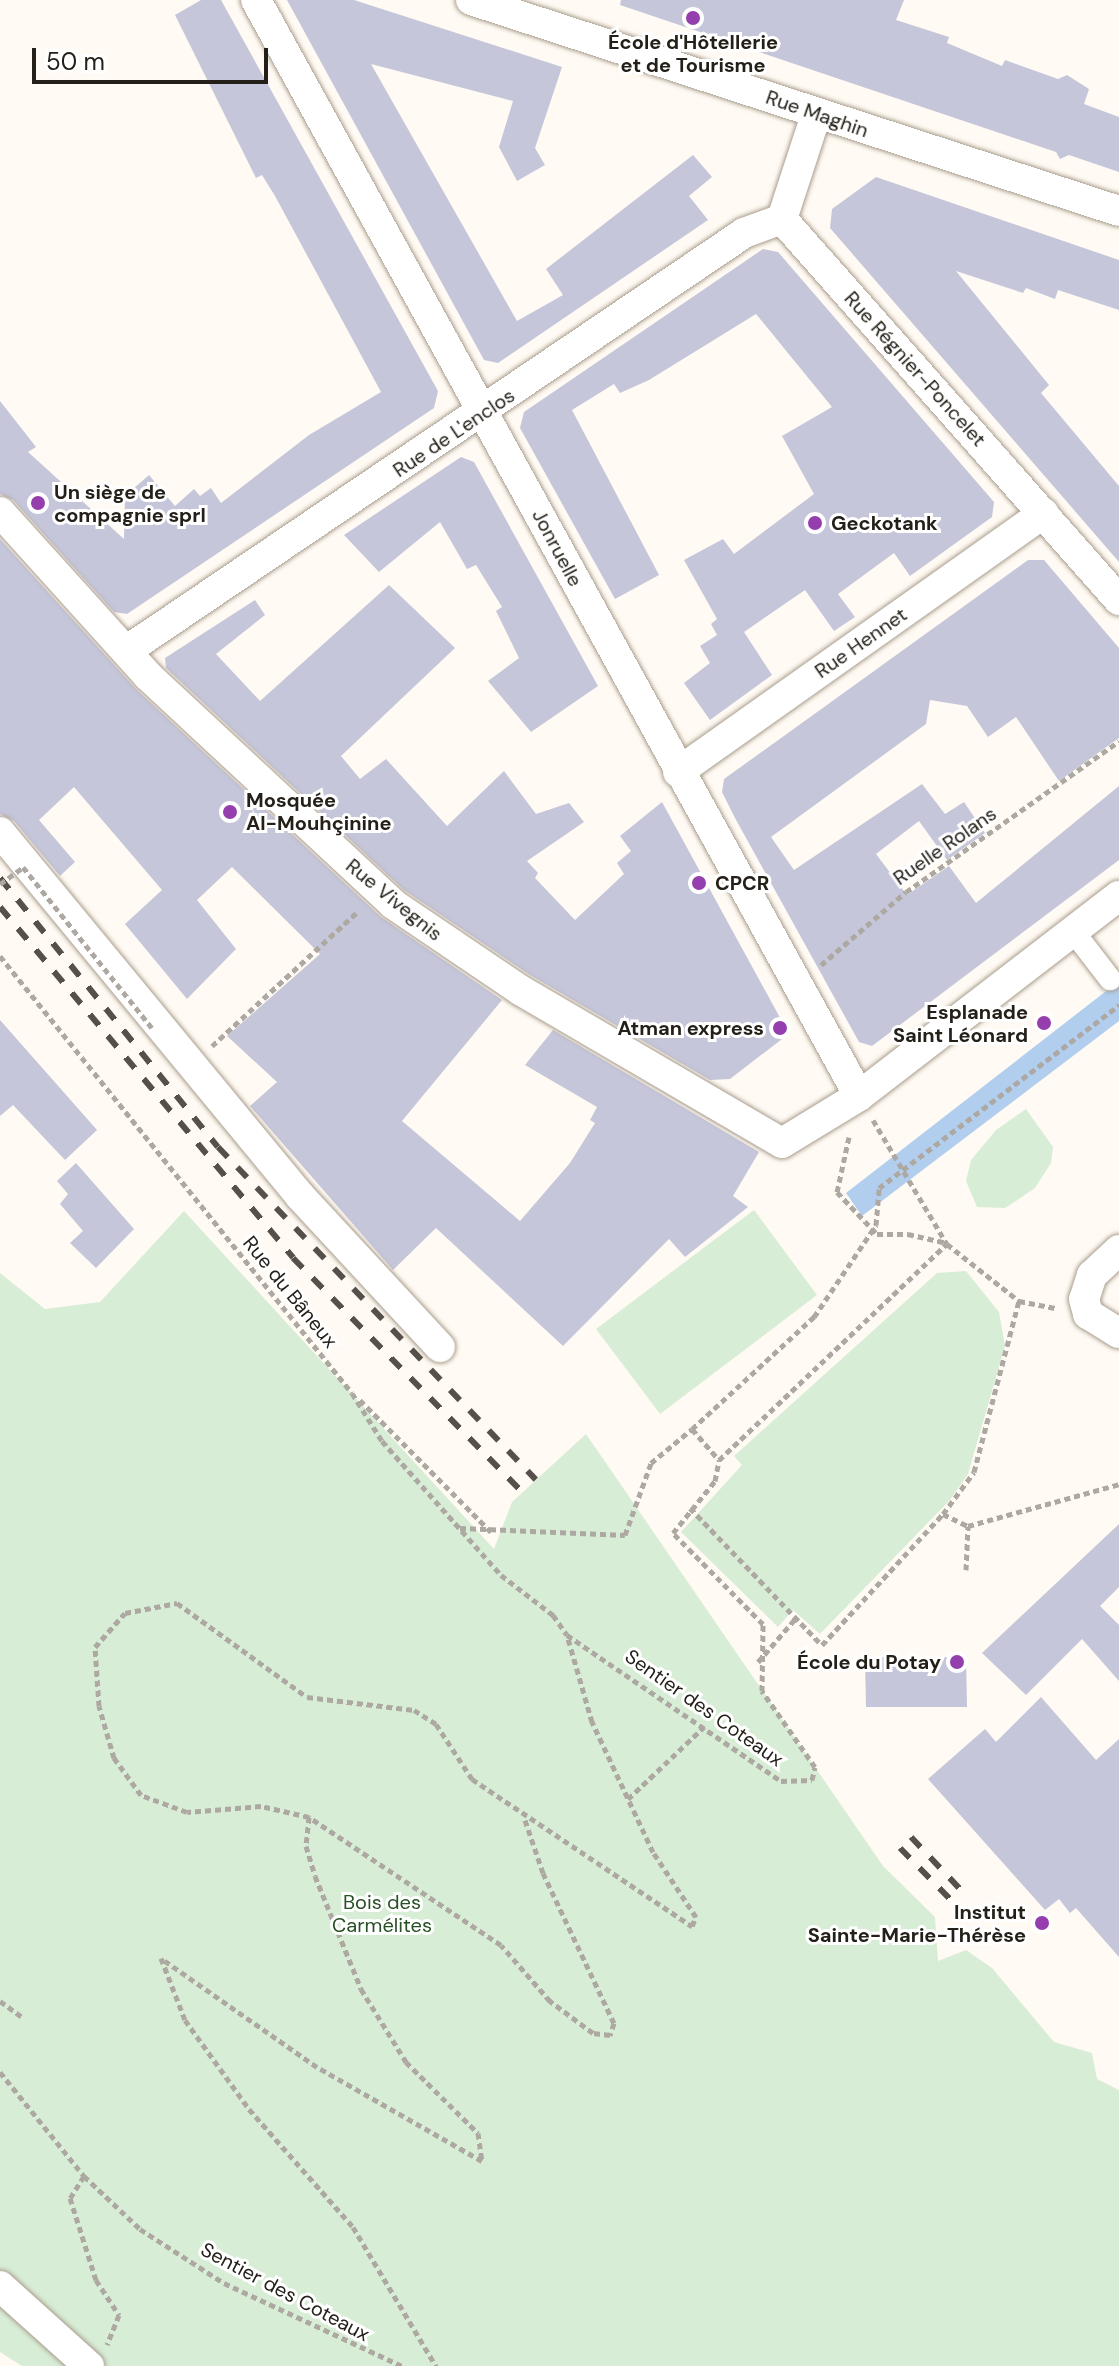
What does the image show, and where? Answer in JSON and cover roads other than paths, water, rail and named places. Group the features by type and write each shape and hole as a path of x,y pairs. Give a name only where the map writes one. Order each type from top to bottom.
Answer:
{"street":[{"name":"Jonruelle","path":"256,0 795,985 859,1096"},
{"name":"Rue Maghin","path":"471,0 816,115 1119,211"},
{"path":"782,219 816,115"},
{"name":"Rue de L'enclos","path":"126,651 484,414 744,233 782,219"},
{"name":"Rue Régnier-Poncelet","path":"782,219 1119,600"},
{"name":"Rue Vivegnis","path":"0,512 126,651 378,892 520,990 782,1143 859,1096"},
{"name":"Rue Hennet","path":"678,772 1044,513"},
{"path":"0,832 300,1196 440,1347"},
{"path":"859,1096 1119,896"},
{"path":"1073,931 1110,979"},
{"path":"1112,1255 1084,1299 1088,1314 1119,1333"},
{"path":"0,2286 89,2366"}],"water":[{"path":"1119,981 1119,1021 862,1216 846,1193"}],"railway":[{"path":"0,878 218,1147 536,1480"},
{"path":"0,907 293,1258 522,1492"},
{"path":"911,1837 961,1890"},
{"path":"900,1848 951,1900"}],"place":[{"name":"École d'Hôtellerie et de Tourisme","path":"693,18"},
{"name":"Un siège de compagnie sprl","path":"38,503"},
{"name":"Geckotank","path":"815,523"},
{"name":"Mosquée Al-Mouhçinine","path":"230,812"},
{"name":"CPCR","path":"699,883"},
{"name":"Esplanade Saint Léonard","path":"1044,1023"},
{"name":"Atman express","path":"780,1028"},
{"name":"École du Potay","path":"957,1662"},
{"name":"Institut Sainte-Marie-Thérèse","path":"1042,1923"}],"park label":[{"name":"Bois des Carmélites","path":"382,1914"}]}
